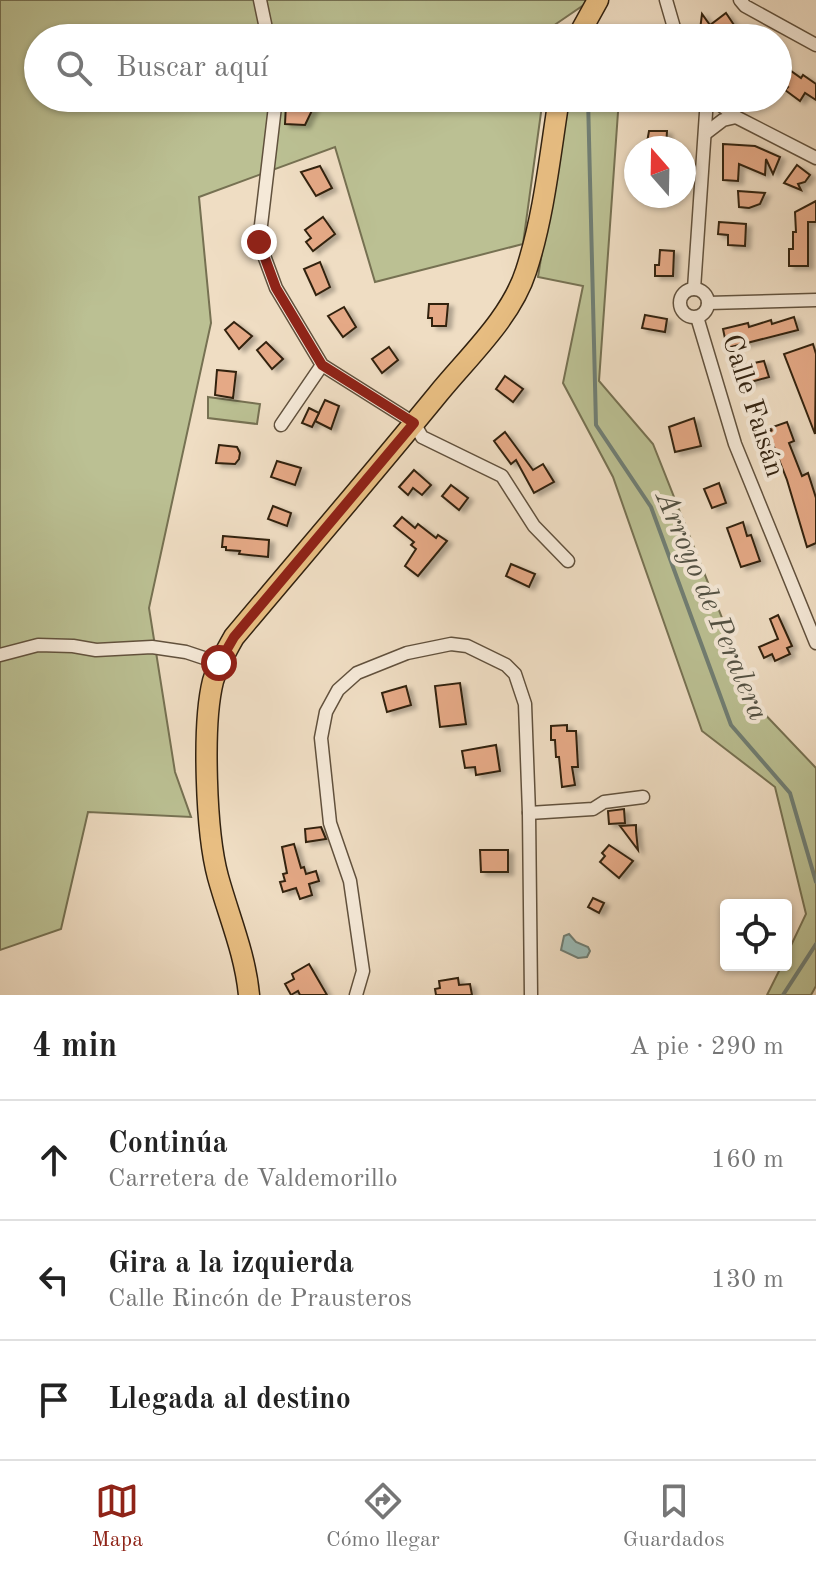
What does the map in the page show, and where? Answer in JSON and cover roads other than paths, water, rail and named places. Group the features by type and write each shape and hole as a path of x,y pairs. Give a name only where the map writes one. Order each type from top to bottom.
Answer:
{"main road":[{"path":"585,24 598,0"},
{"path":"249,995 243,954 218,877 210,841 209,708 219,663 234,637 414,423 514,297 526,273 539,219 557,112"}],"street":[{"path":"260,0 265,24"},
{"path":"666,0 673,24"},
{"path":"740,0 778,24"},
{"path":"792,32 816,45"},
{"path":"274,112 259,242 276,288 322,365 414,423 422,437 502,476 534,526 568,561"},
{"path":"694,289 708,112"},
{"path":"729,112 816,158"},
{"path":"706,133 723,120 736,117"},
{"path":"694,289 704,293 708,303 703,314 697,317 686,314 680,304 684,293 694,289"},
{"path":"708,303 815,302"},
{"name":"Calle Faisán","path":"697,317 735,444 816,643"},
{"path":"281,425 322,365"},
{"path":"356,995 363,971 350,881 330,823 321,738 326,712 338,690 357,673 407,653 451,644 467,646 506,665 515,674 525,704 531,995"},
{"path":"0,655 38,645 96,650 152,647 186,652 219,663"},
{"path":"529,813 593,809 604,802 643,797"}],"water":[{"path":"569,934 576,942 588,947 587,957 578,958 561,950 564,936"}],"waterway":[{"name":"Arroyo de Peralera","path":"588,112 596,425 651,507 731,725 790,793 816,882"},
{"name":"Arroyo de Peralera","path":"783,995 816,944"}]}
